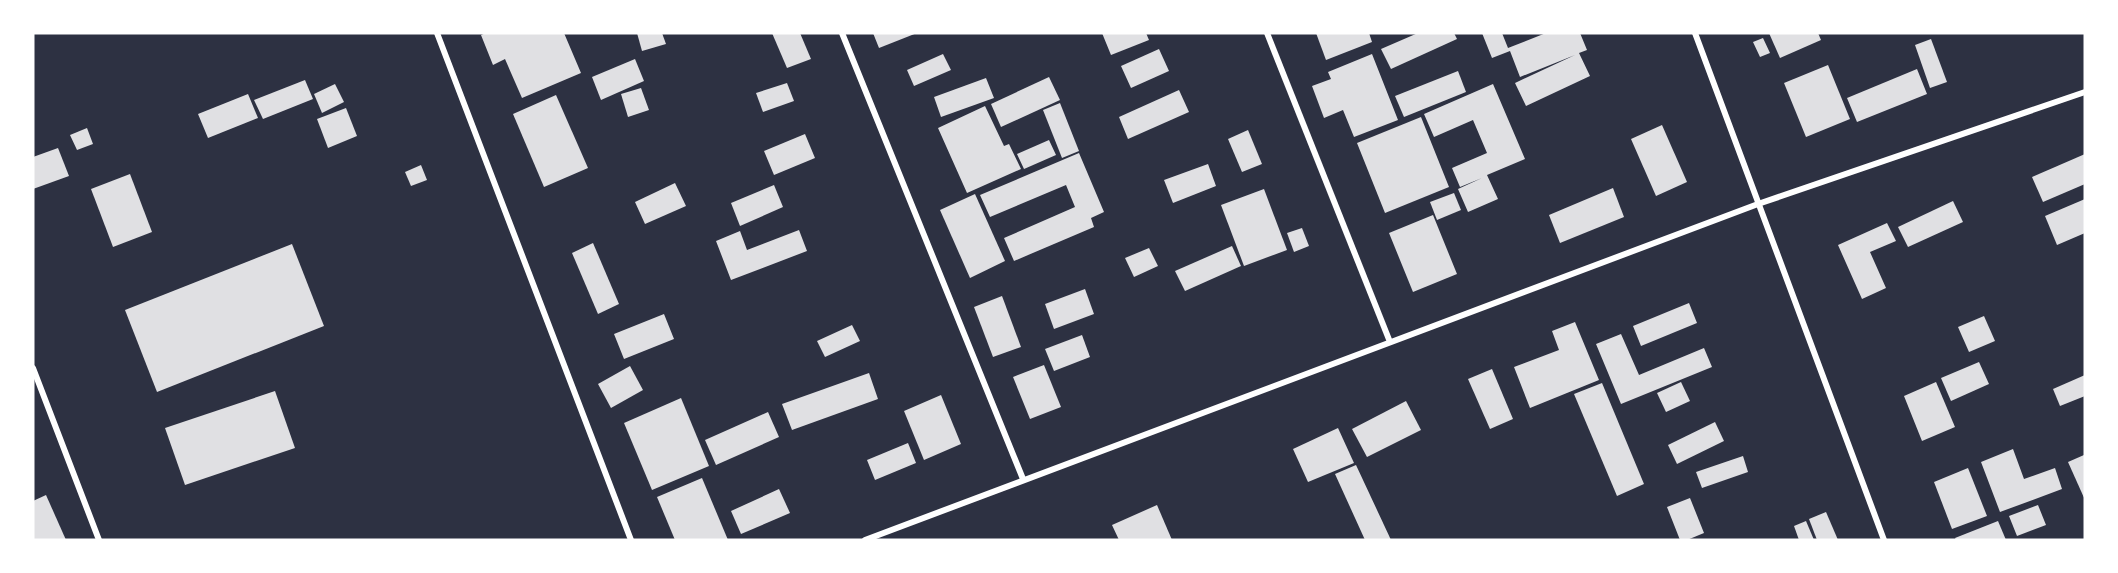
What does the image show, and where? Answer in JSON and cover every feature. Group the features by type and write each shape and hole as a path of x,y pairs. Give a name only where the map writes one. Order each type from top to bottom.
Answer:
{"street":[{"path":"437,33 631,540"},
{"path":"842,33 1023,479"},
{"path":"1267,33 1390,342"},
{"path":"1695,33 1884,540"},
{"path":"864,540 1758,204 2085,92"},
{"path":"33,368 99,540"}],"building":[{"path":"486,33 564,33 581,73 522,98 505,59 493,65 481,35"},
{"path":"637,33 662,33 666,44 642,51"},
{"path":"772,33 800,33 811,59 787,68"},
{"path":"873,33 917,33 879,48"},
{"path":"1102,33 1146,33 1149,40 1111,55"},
{"path":"1316,33 1369,33 1372,42 1326,60"},
{"path":"1418,33 1454,33 1457,39 1391,69 1381,49"},
{"path":"1482,33 1502,33 1508,48 1546,33 1580,33 1587,50 1579,53 1590,76 1526,106 1515,83 1575,55 1520,77 1510,51 1492,58"},
{"path":"1769,33 1818,33 1821,40 1780,58"},
{"path":"1763,38 1770,53 1760,57 1753,42"},
{"path":"1931,39 1947,82 1930,88 1915,45"},
{"path":"1159,49 1169,71 1131,88 1121,66"},
{"path":"943,54 951,70 914,86 907,70"},
{"path":"1372,54 1398,120 1354,137 1343,110 1324,118 1312,86 1331,79 1328,72"},
{"path":"635,59 644,81 601,100 592,77"},
{"path":"1828,65 1850,119 1806,137 1784,83"},
{"path":"1917,69 1927,94 1857,122 1847,98"},
{"path":"1458,71 1466,92 1404,117 1395,96"},
{"path":"1049,77 1060,100 1001,127 991,104"},
{"path":"986,78 994,98 941,117 934,97"},
{"path":"305,80 313,99 263,119 254,100"},
{"path":"787,83 794,101 763,112 756,93"},
{"path":"335,84 344,102 322,113 314,94"},
{"path":"1493,84 1525,159 1487,175 1498,199 1468,212 1458,189 1482,178 1460,187 1452,168 1487,153 1473,120 1434,137 1424,114"},
{"path":"641,88 649,110 628,117 621,94"},
{"path":"1179,90 1189,112 1128,139 1119,117"},
{"path":"248,94 258,118 208,138 198,114"},
{"path":"556,95 588,168 544,187 513,114"},
{"path":"1060,103 1079,151 1062,158 1043,110"},
{"path":"985,106 1004,146 1009,144 1021,169 967,193 938,128"},
{"path":"346,108 357,136 328,148 317,119"},
{"path":"1421,117 1449,187 1385,213 1357,143"},
{"path":"1662,125 1687,182 1656,196 1631,139"},
{"path":"87,128 93,144 77,150 70,135"},
{"path":"1248,130 1262,164 1242,172 1228,139"},
{"path":"805,134 815,158 774,175 764,151"},
{"path":"1049,140 1056,155 1024,169 1017,154"},
{"path":"58,148 69,176 33,189 33,157"},
{"path":"1079,153 1104,212 1091,218 1094,227 1014,261 1004,238 1075,207 1066,185 990,217 980,195"},
{"path":"2085,154 2085,184 2043,202 2032,177"},
{"path":"1208,164 1216,186 1173,203 1164,180"},
{"path":"421,165 427,180 411,186 405,172"},
{"path":"130,174 152,232 113,247 91,189"},
{"path":"675,183 686,206 645,224 635,202"},
{"path":"774,185 783,207 740,226 731,203"},
{"path":"1613,188 1624,217 1560,243 1549,215"},
{"path":"1264,189 1287,250 1244,266 1221,205"},
{"path":"1454,193 1461,210 1437,220 1430,202"},
{"path":"975,194 1005,261 970,278 940,210"},
{"path":"2085,199 2085,233 2057,245 2045,216"},
{"path":"1953,201 1963,222 1908,247 1898,227"},
{"path":"1433,215 1457,274 1413,292 1389,233"},
{"path":"1887,223 1896,241 1870,252 1886,288 1862,299 1838,245"},
{"path":"1302,228 1309,246 1294,252 1287,233"},
{"path":"799,230 807,251 731,280 716,241 740,231 747,250"},
{"path":"593,243 619,304 598,314 572,253"},
{"path":"292,244 324,326 157,392 125,310"},
{"path":"1232,246 1241,266 1185,291 1175,271"},
{"path":"1149,248 1158,266 1134,277 1125,258"},
{"path":"1085,289 1094,314 1054,329 1045,304"},
{"path":"1002,296 1021,347 993,357 974,307"},
{"path":"1689,303 1697,323 1641,346 1633,326"},
{"path":"664,314 674,339 624,359 614,334"},
{"path":"1984,316 1995,341 1969,352 1958,327"},
{"path":"1575,322 1599,380 1530,408 1514,367 1559,350 1552,331"},
{"path":"852,325 860,341 825,357 817,341"},
{"path":"1621,334 1639,375 1704,348 1712,367 1621,404 1596,344"},
{"path":"1082,335 1090,357 1054,371 1045,349"},
{"path":"1979,362 1989,384 1951,401 1941,378"},
{"path":"1044,365 1061,407 1030,419 1013,377"},
{"path":"630,366 643,390 611,408 598,384"},
{"path":"1492,369 1513,419 1490,429 1468,379"},
{"path":"869,373 878,399 792,430 782,404"},
{"path":"2085,375 2085,396 2060,406 2053,389"},
{"path":"1681,382 1690,401 1666,412 1657,393"},
{"path":"1936,382 1955,427 1922,441 1904,396"},
{"path":"1602,383 1644,484 1617,496 1574,394"},
{"path":"275,391 295,448 185,485 165,428"},
{"path":"941,395 961,444 924,460 904,411"},
{"path":"681,398 709,466 652,490 624,423"},
{"path":"1406,401 1421,430 1367,457 1352,429"},
{"path":"768,412 779,437 716,465 705,440"},
{"path":"1715,422 1724,441 1677,464 1668,445"},
{"path":"1338,428 1354,463 1308,482 1293,449"},
{"path":"908,443 916,463 875,480 867,460"},
{"path":"2013,449 2024,479 2055,468 2062,489 2000,512 1981,462"},
{"path":"2084,455 2085,458 2085,500 2068,462"},
{"path":"1743,456 1748,472 1702,488 1696,472"},
{"path":"1356,465 1391,540 1365,540 1335,474"},
{"path":"1968,468 1987,516 1952,529 1934,482"},
{"path":"702,478 728,540 675,540 657,497"},
{"path":"779,489 790,513 741,534 731,511"},
{"path":"46,495 66,540 33,540 33,501"},
{"path":"1690,498 1704,533 1687,540 1680,540 1667,507"},
{"path":"1157,505 1172,540 1119,540 1112,525"},
{"path":"2038,505 2046,525 2017,536 2009,516"},
{"path":"1826,512 1838,540 1817,540 1809,519"},
{"path":"1806,521 1814,540 1799,540 1794,526"},
{"path":"1998,521 2006,540 1956,540 1955,538"}]}
